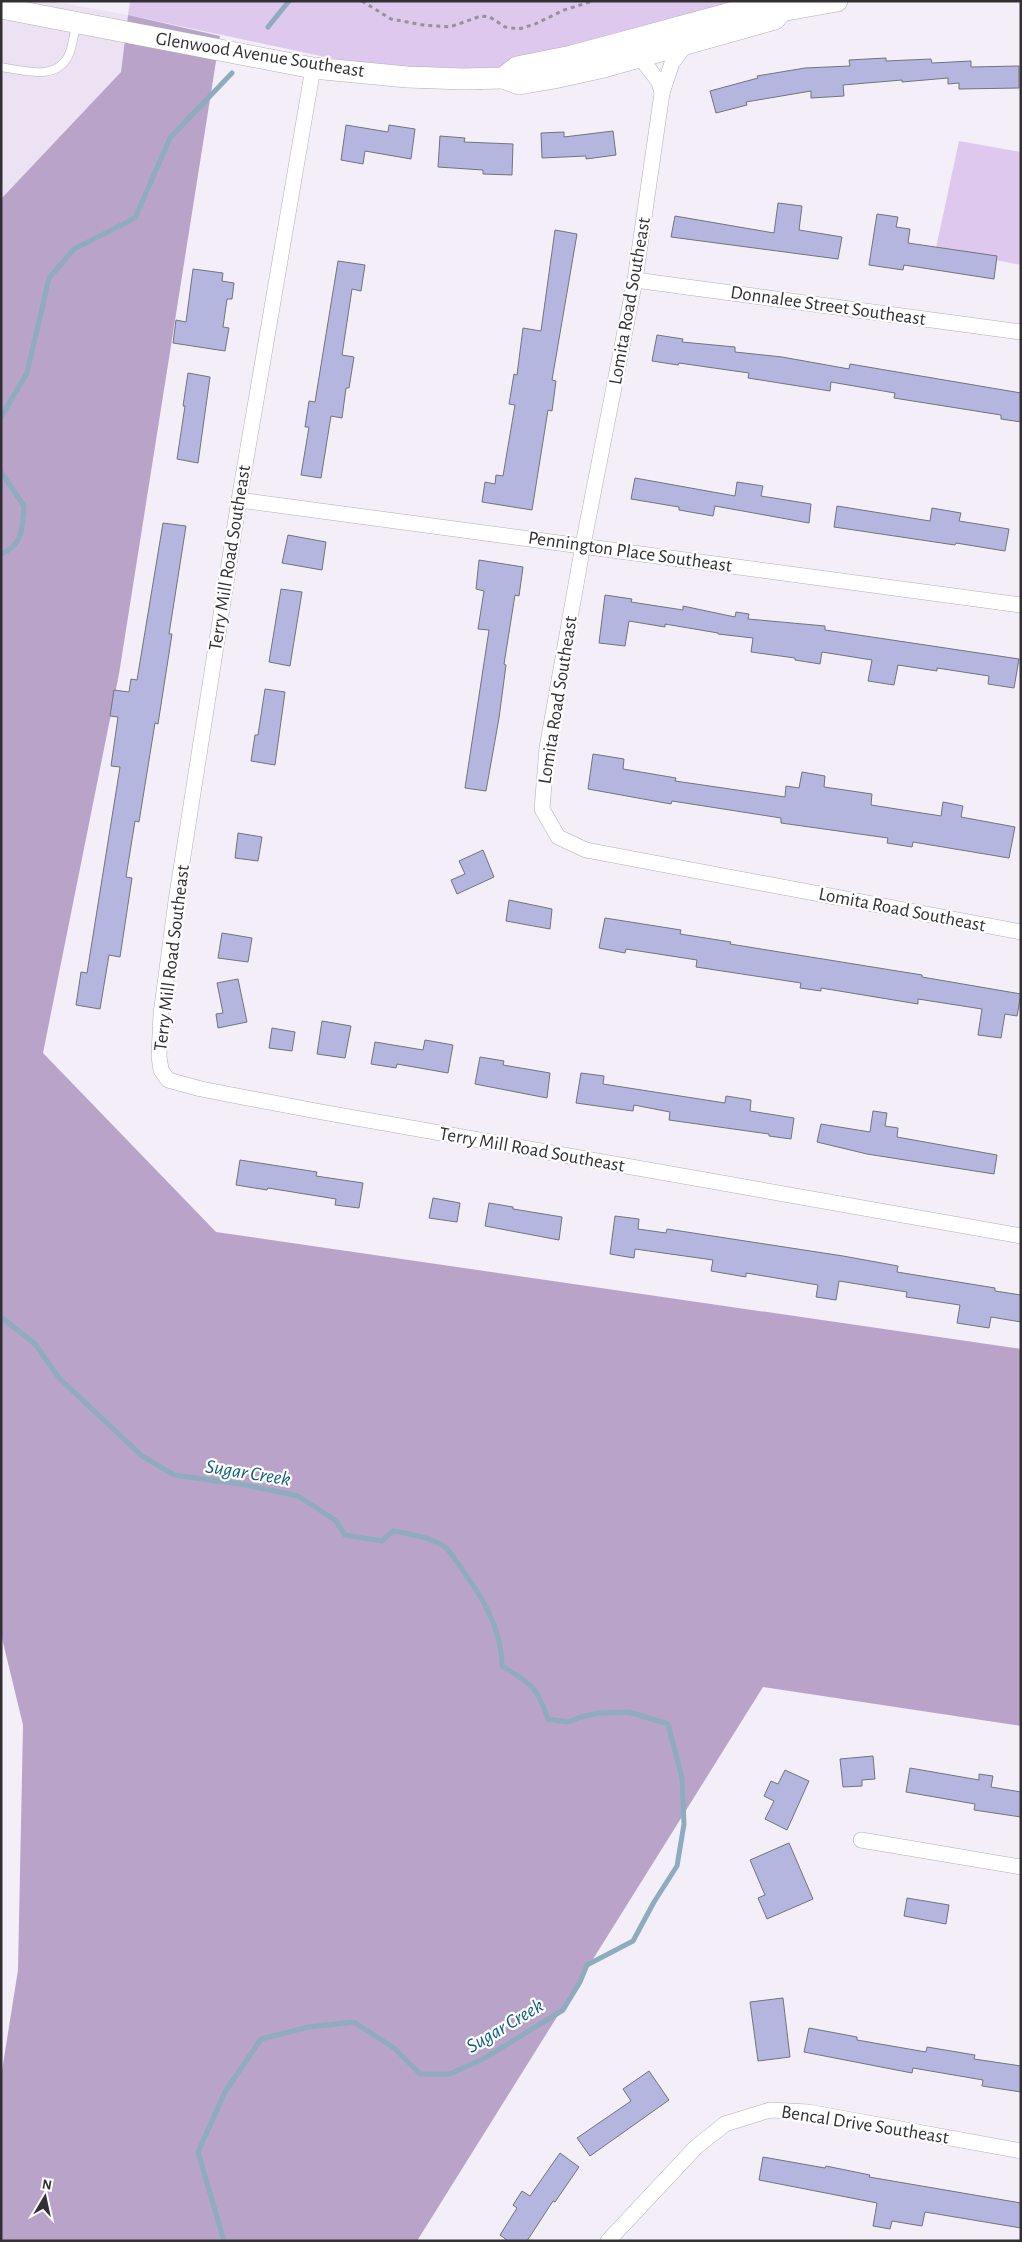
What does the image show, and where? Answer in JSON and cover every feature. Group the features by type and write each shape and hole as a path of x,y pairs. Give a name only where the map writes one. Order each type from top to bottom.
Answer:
{"main road":[{"path":"503,78 517,67 572,56 742,10 768,5 781,11 837,1"},
{"name":"Glenwood Avenue Southeast","path":"1,8 313,68 407,77 503,78 519,84 604,67 640,57 775,19 781,11"}],"street":[{"name":"Lomita Road Southeast","path":"686,44 672,63 662,93 635,280 583,545 547,748 542,809 558,837 586,850 1021,932"},
{"path":"640,57 659,82 662,93"},
{"name":"Terry Mill Road Southeast","path":"313,68 238,500 176,901 161,1014 159,1056 161,1070 168,1080 202,1089 316,1111 1020,1232"},
{"name":"Donnalee Street Southeast","path":"635,280 1021,332"},
{"name":"Pennington Place Southeast","path":"238,500 1021,605"},
{"path":"861,1840 1021,1868"},
{"name":"Bencal Drive Southeast","path":"608,2241 696,2147 725,2124 770,2110 808,2112 1021,2151"}],"lane":[{"path":"1,67 43,73 53,71 65,60 70,52 76,23"}],"path":[{"path":"362,1 391,19 423,25 450,27 481,16 490,16 505,27 519,29 535,24 564,10 593,1"}],"shaded area":[{"path":"1,1 51,1 128,15 121,72 1,199"},
{"path":"130,1 853,1 480,90 128,15"},
{"path":"128,15 220,36 119,674 43,1053 216,1232 1021,1349 1021,1726 763,1687 417,2241 1,2241 1,2077 18,1970 23,1725 1,1634 1,199 121,72"},
{"path":"959,141 1021,152 1021,265 936,248"}],"building":[{"path":"886,58 886,61 931,59 932,63 971,61 971,67 1019,66 1019,88 959,89 959,83 948,84 948,78 902,82 902,80 843,85 844,96 811,98 811,91 746,102 747,105 716,113 710,91 758,78 757,76 805,68 850,66 849,60"},
{"path":"346,125 388,132 389,125 415,129 411,159 365,151 363,164 341,160"},
{"path":"613,131 616,155 586,159 586,156 542,158 541,133 564,132 564,137"},
{"path":"440,136 465,138 464,142 513,144 512,175 483,174 483,170 438,167"},
{"path":"778,203 802,206 799,230 842,237 838,259 671,237 675,216 774,233"},
{"path":"877,214 898,217 896,227 910,229 908,243 997,256 994,279 904,265 903,270 869,265"},
{"path":"555,230 577,234 552,380 556,381 552,411 548,410 532,510 482,502 485,482 495,484 496,475 503,476 515,405 509,404 514,374 517,375 523,328 541,331"},
{"path":"338,261 365,265 361,291 352,289 342,355 354,357 349,388 346,388 342,418 331,416 321,478 301,475 309,427 305,427 309,401 315,402"},
{"path":"193,269 223,273 222,281 234,283 232,299 227,299 223,327 229,328 225,351 173,343 176,320 186,322"},
{"path":"657,335 683,339 682,342 735,347 735,352 782,357 849,369 850,364 1021,393 1021,422 1001,419 1001,415 894,398 895,393 831,382 830,391 748,378 749,373 652,361"},
{"path":"188,373 210,377 198,463 177,459"},
{"path":"635,478 735,496 737,482 763,486 761,496 811,504 809,523 715,506 713,516 679,510 679,507 631,499"},
{"path":"837,506 930,521 932,508 961,513 959,521 1009,529 1005,551 834,527"},
{"path":"163,523 186,526 169,634 172,634 158,724 155,723 139,822 135,821 126,877 132,878 120,957 109,955 100,1009 76,1005 81,972 87,973 120,767 111,766 118,717 110,716 114,690 129,692 131,679 137,680"},
{"path":"288,535 326,542 322,570 282,563"},
{"path":"479,560 523,567 519,596 515,595 504,664 506,665 499,718 486,791 465,788 489,630 478,629 484,591 476,589"},
{"path":"281,589 302,592 290,666 269,662"},
{"path":"605,595 632,599 631,602 683,610 683,606 735,617 736,612 749,614 748,619 825,626 825,630 1019,659 1014,688 988,684 989,676 937,668 937,671 898,665 894,685 868,681 872,660 822,652 820,664 795,660 795,658 751,652 753,638 718,634 665,624 665,627 629,621 625,646 599,643"},
{"path":"265,689 285,692 275,765 251,761 255,735 258,735"},
{"path":"593,754 624,759 623,769 676,778 675,781 785,797 786,786 799,788 802,772 825,776 824,787 872,794 871,805 941,816 943,802 963,806 961,817 1015,827 1009,858 913,842 912,847 887,843 888,838 781,823 781,818 672,801 671,804 588,789"},
{"path":"238,833 262,837 258,861 235,858"},
{"path":"483,850 494,877 457,894 451,880 465,874 459,861"},
{"path":"509,900 552,909 550,929 506,921"},
{"path":"605,918 681,930 680,934 731,942 730,944 922,975 922,977 1021,994 1017,1016 1005,1014 1001,1038 978,1035 982,1009 918,999 918,1004 821,988 821,991 800,988 801,983 696,967 697,960 626,949 625,953 599,948"},
{"path":"222,933 252,938 248,962 218,958"},
{"path":"238,979 247,1022 218,1028 216,1014 223,1013 217,983"},
{"path":"322,1021 351,1026 345,1058 317,1054"},
{"path":"272,1028 295,1032 292,1051 269,1048"},
{"path":"425,1040 453,1045 448,1073 397,1064 396,1068 371,1064 375,1042 423,1050"},
{"path":"480,1057 504,1061 503,1065 550,1073 547,1098 475,1084"},
{"path":"581,1073 604,1076 603,1084 725,1103 726,1096 751,1100 750,1111 794,1118 791,1139 769,1136 769,1134 669,1120 670,1112 634,1105 633,1111 576,1103"},
{"path":"873,1111 887,1113 885,1126 898,1128 897,1137 997,1155 994,1174 867,1154 817,1142 821,1124 870,1132"},
{"path":"240,1160 317,1172 316,1176 363,1183 359,1208 335,1205 336,1199 236,1185"},
{"path":"433,1198 460,1203 457,1222 429,1218"},
{"path":"489,1203 562,1217 559,1240 485,1226"},
{"path":"615,1216 639,1219 638,1229 666,1233 667,1229 843,1256 898,1266 897,1272 995,1288 995,1291 1021,1295 1021,1322 991,1317 989,1328 957,1323 960,1305 906,1297 907,1292 839,1281 836,1300 816,1297 818,1285 746,1273 746,1277 711,1271 713,1260 635,1249 634,1258 610,1254"},
{"path":"873,1756 875,1779 862,1780 862,1786 843,1787 840,1759"},
{"path":"910,1768 979,1780 979,1774 993,1776 991,1787 1021,1792 1021,1817 974,1810 975,1804 906,1792"},
{"path":"785,1770 809,1781 787,1830 765,1819 774,1801 764,1796 771,1781 778,1784"},
{"path":"789,1843 813,1899 767,1919 758,1898 765,1895 750,1860"},
{"path":"907,1898 949,1905 946,1924 904,1916"},
{"path":"783,1998 790,2057 758,2061 750,2002"},
{"path":"809,2028 857,2037 857,2040 926,2052 927,2047 975,2055 974,2059 1021,2066 1021,2092 982,2086 983,2080 913,2068 912,2073 804,2052"},
{"path":"649,2071 669,2100 590,2156 577,2138 631,2101 623,2089"},
{"path":"560,2153 579,2167 555,2202 553,2201 527,2241 508,2241 500,2235 517,2208 513,2205 522,2191 530,2196"},
{"path":"763,2157 825,2168 826,2166 870,2175 869,2177 1021,2203 1021,2228 925,2212 922,2226 892,2221 890,2229 873,2226 877,2203 759,2180"}],"waterway":[{"path":"268,27 289,1"},
{"path":"1,417 27,373 49,278 74,249 135,218 170,138 232,73"},
{"path":"1,472 24,506 22,528 18,540 14,546 1,554"},
{"name":"Sugar Creek","path":"1,1317 35,1344 59,1378 142,1456 174,1475 246,1485 298,1496 335,1520 345,1535 382,1541 393,1531 427,1538 445,1547 475,1588 489,1612 498,1638 502,1666 532,1687 548,1719 568,1722 599,1713 629,1712 668,1724 682,1778 684,1824 677,1866 654,1902 633,1941 587,1965 580,1982 563,2010 485,2058 450,2074 420,2074 394,2048 354,2022 309,2027 261,2039 225,2092 198,2152 224,2241"}]}
